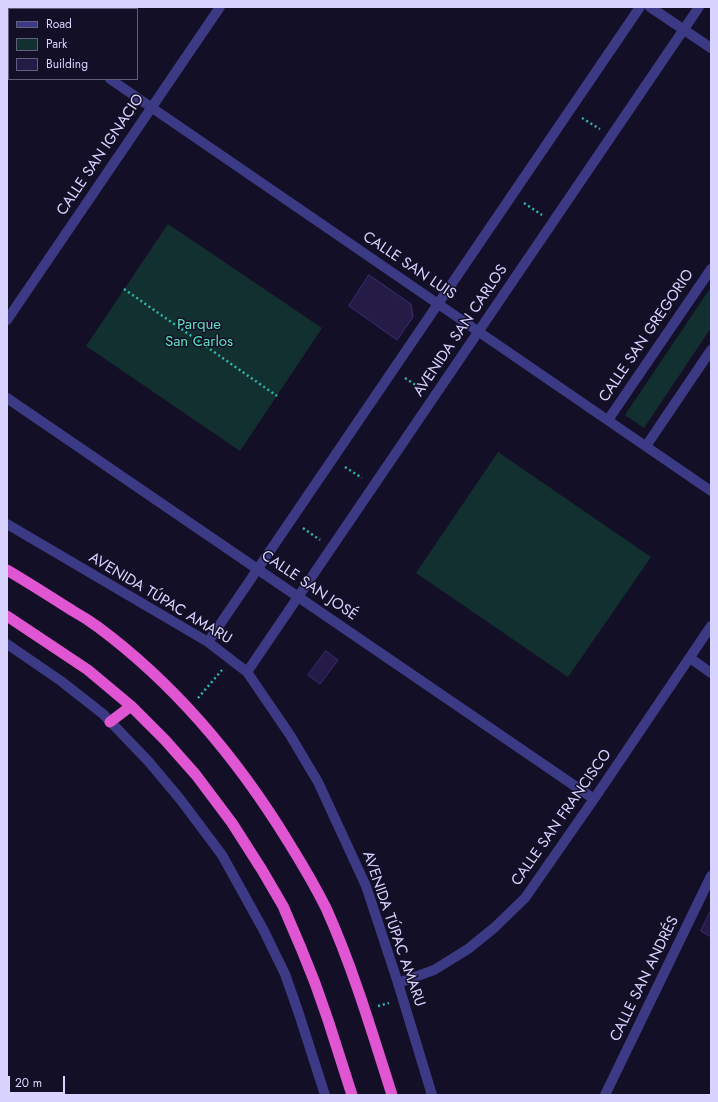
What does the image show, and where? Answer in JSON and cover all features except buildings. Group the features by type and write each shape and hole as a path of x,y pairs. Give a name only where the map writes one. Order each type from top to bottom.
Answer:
{"highway":[{"path":"7,570 98,627 138,660 204,725 232,759 272,815 304,867 325,907 355,981 392,1095"},
{"path":"7,616 88,670 131,706 165,740 196,775 232,823 283,906 315,983 352,1095"},
{"path":"110,722 131,706"}],"street":[{"name":"CALLE SAN IGNACIO","path":"7,320 220,7"},
{"path":"208,642 640,7"},
{"path":"650,7 711,48"},
{"name":"AVENIDA SAN CARLOS","path":"247,672 699,7"},
{"name":"CALLE SAN LUIS","path":"111,80 711,491"},
{"name":"CALLE SAN GREGORIO","path":"608,420 711,269"},
{"path":"646,446 711,350"},
{"name":"CALLE SAN JOSÉ","path":"7,398 594,799"},
{"name":"AVENIDA TÚPAC AMARU","path":"7,524 208,642 247,672 290,735 318,782 366,886 398,983 432,1095"},
{"name":"CALLE SAN FRANCISCO","path":"398,983 434,970 468,950 494,928 525,898 711,626"},
{"path":"7,644 61,681 103,714 149,762 180,799 222,855 263,929 285,974 300,1014 325,1095"},
{"path":"690,658 711,673"},
{"name":"CALLE SAN ANDRÉS","path":"605,1095 711,876"}],"path":[{"path":"570,110 611,136"},
{"path":"512,195 553,222"},
{"path":"124,288 277,396"},
{"path":"394,369 434,397"},
{"path":"332,460 374,486"},
{"path":"292,519 331,548"},
{"path":"188,709 230,660"},
{"path":"364,1010 402,999"}],"green space":[{"name":"Parque San Carlos","path":"168,224 322,328 240,451 86,346"},
{"path":"711,287 711,328 644,428 625,415"},
{"path":"498,452 651,557 568,677 416,573"}]}
